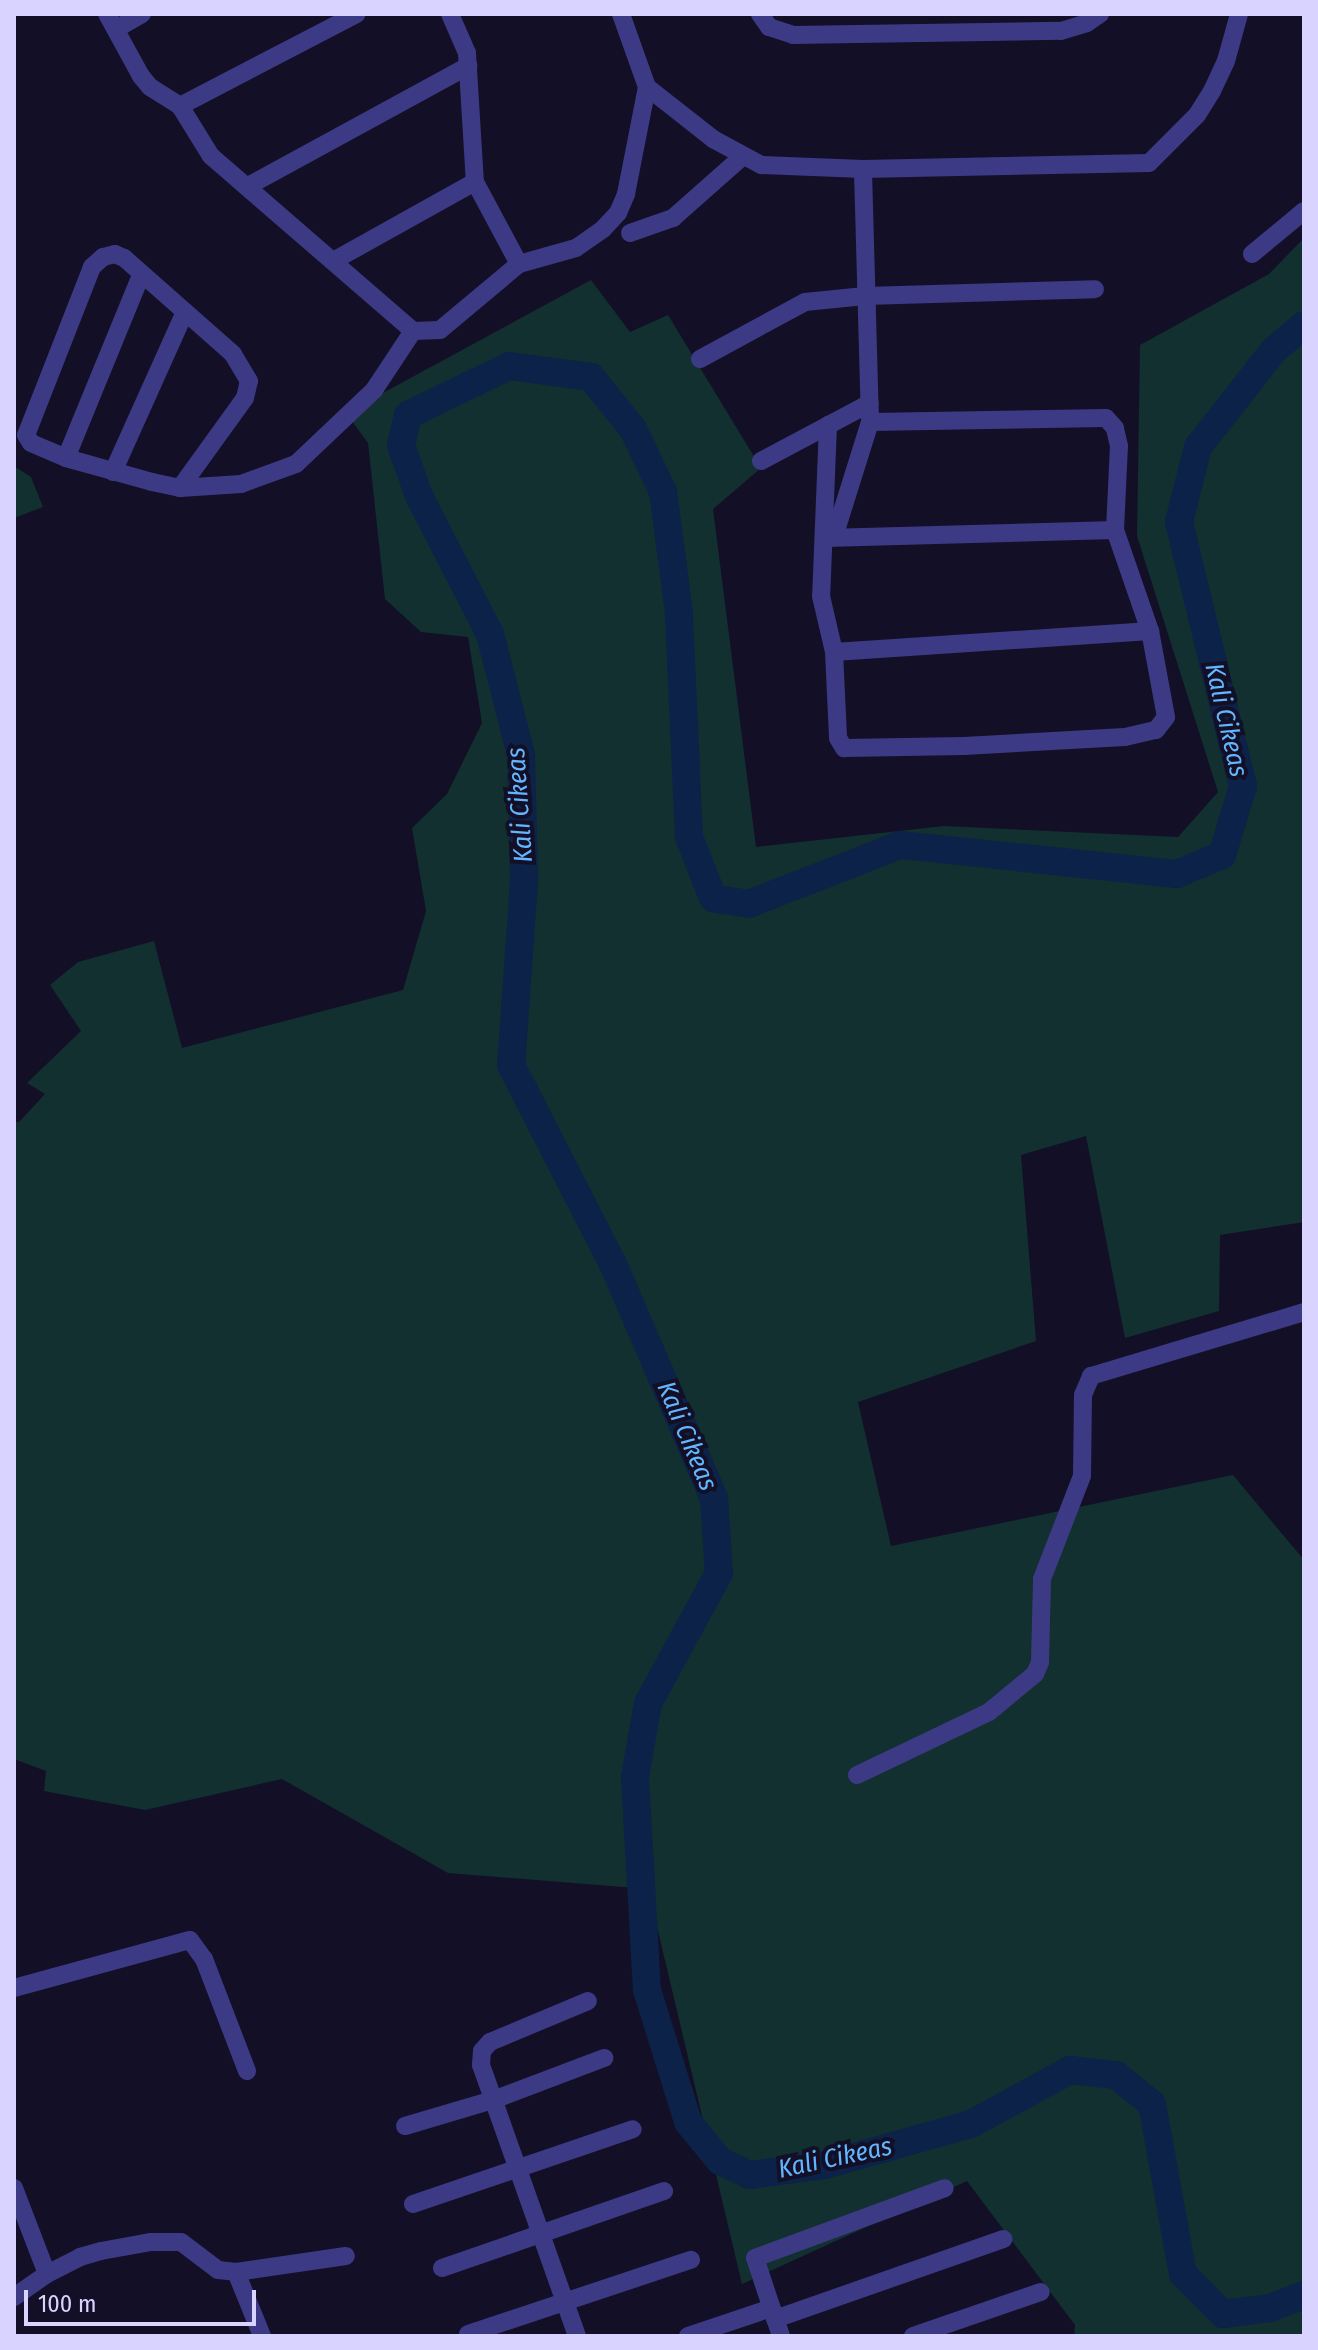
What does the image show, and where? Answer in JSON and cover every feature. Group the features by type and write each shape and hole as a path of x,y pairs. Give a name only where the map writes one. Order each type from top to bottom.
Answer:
{"street":[{"path":"142,14 111,21 150,87 180,106 211,156 413,331 440,330 519,264 576,248 603,229 618,213 626,194 647,87 621,14"},
{"path":"180,106 357,14"},
{"path":"450,14 458,27 468,66 475,182 519,264"},
{"path":"760,14 769,27 793,35 809,35 1061,31 1087,23 1100,14"},
{"path":"647,87 742,157 761,165 863,169 1149,163 1197,115 1212,91 1226,61 1239,14"},
{"path":"248,186 468,66"},
{"path":"630,233 673,218 742,157"},
{"path":"828,537 870,422 863,169"},
{"path":"333,261 475,182"},
{"path":"1252,254 1304,211"},
{"path":"180,488 245,398 249,381 233,354 185,312 115,254 103,257 92,267 26,435 31,443 66,458 180,488 241,484 296,464 374,390 413,331"},
{"path":"66,458 141,275"},
{"path":"700,359 793,306 865,296 1095,289"},
{"path":"113,472 185,312"},
{"path":"761,461 870,403"},
{"path":"828,425 828,537 821,596 834,652 838,738 844,748 964,746 1125,737 1156,730 1166,717 1150,631 1115,530 1119,446 1115,428 1106,418 870,422"},
{"path":"828,537 977,537 1115,530"},
{"path":"834,652 1150,631"},
{"path":"857,1775 989,1712 1035,1674 1040,1662 1042,1579 1082,1476 1083,1395 1091,1376 1304,1312"},
{"path":"14,1988 190,1940 204,1959 247,2071"},
{"path":"577,2336 481,2065 482,2051 490,2042 588,2001"},
{"path":"405,2126 493,2100 604,2058"},
{"path":"413,2204 633,2129"},
{"path":"14,2188 47,2274"},
{"path":"776,2321 755,2266 755,2258 761,2253 945,2188"},
{"path":"442,2268 664,2191"},
{"path":"688,2336 776,2321 1003,2239"},
{"path":"14,2297 47,2274 80,2257 172,2241 187,2245 218,2270 236,2272 346,2256"},
{"path":"468,2334 691,2260"},
{"path":"236,2272 262,2336"},
{"path":"913,2336 1041,2292"}],"green space":[{"path":"1304,238 1304,1222 1220,1235 1219,1311 1125,1338 1086,1136 1021,1155 1036,1341 858,1402 891,1546 1233,1475 1304,1560 1304,2336 1074,2336 1075,2325 967,2181 742,2284 648,1889 448,1873 282,1779 145,1810 44,1791 46,1771 14,1759 14,1122 19,1122 45,1094 27,1083 81,1031 50,985 78,962 154,941 182,1048 403,990 426,911 412,828 447,794 482,723 468,637 421,632 385,599 368,443 346,413 591,280 630,332 668,315 761,468 713,509 756,847 944,826 1178,837 1218,792 1137,536 1140,345 1269,274"},
{"path":"14,466 31,477 43,507 14,518"}],"waterway":[{"name":"Kali Cikeas","path":"1304,325 1274,350 1198,447 1179,522 1243,786 1222,855 1177,874 900,845 749,904 713,898 689,837 679,613 663,492 633,429 591,377 509,366 408,415 401,445 419,496 490,634 521,755 524,881 511,1065 613,1264 714,1499 719,1573 648,1703 635,1777 647,1990 688,2122 720,2161 750,2175 825,2165 971,2124 1070,2070 1116,2075 1152,2104 1183,2274 1223,2314 1270,2308 1304,2295"}]}
